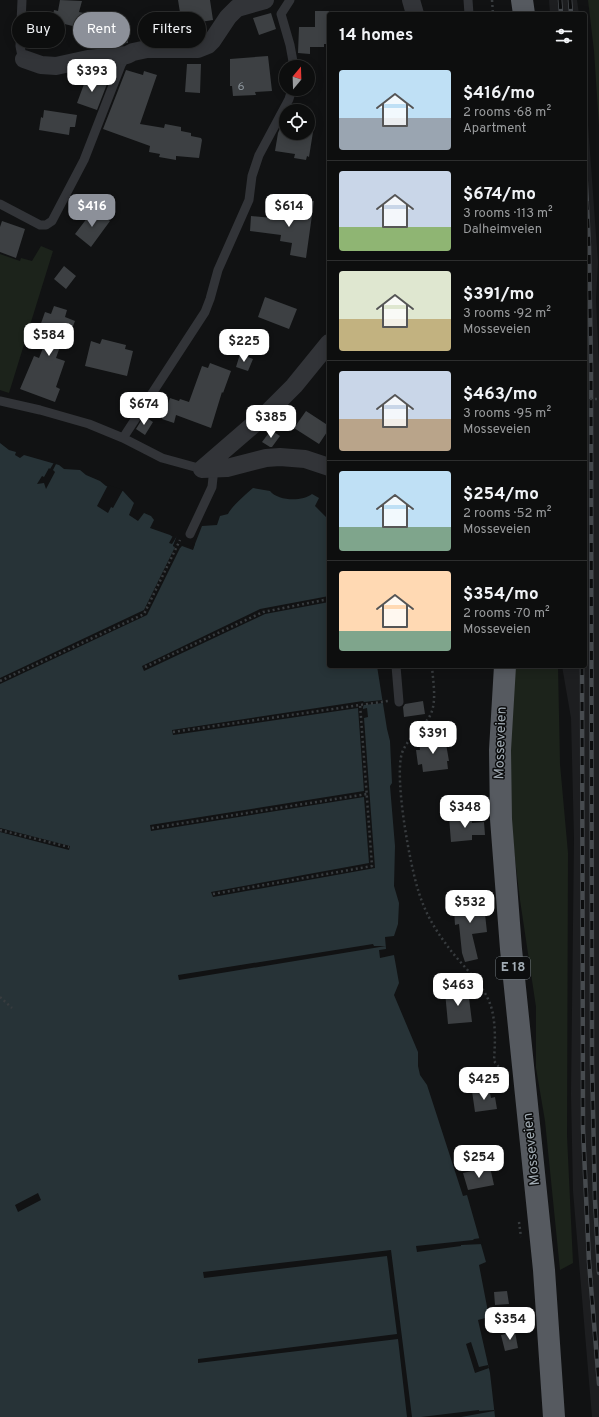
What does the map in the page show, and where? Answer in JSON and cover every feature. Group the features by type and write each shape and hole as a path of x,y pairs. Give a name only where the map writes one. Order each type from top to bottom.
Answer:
{"highway":[{"path":"522,0 524,12"},
{"path":"536,0 538,12"},
{"name":"Mosseveien","path":"506,668 500,750 500,819 511,949 543,1262 554,1417"}],"street":[{"path":"22,61 56,66 88,59 127,56 134,52 147,49 204,47 212,41 232,12 244,6 265,0"},
{"path":"411,0 414,12"},
{"path":"208,468 294,386 327,345"},
{"path":"208,468 227,468 266,458 280,457 305,459 327,466"}],"lane":[{"path":"22,0 20,46 22,61"},
{"path":"290,0 281,14 293,60"},
{"path":"468,0 470,12"},
{"path":"0,204 40,225 46,225 52,221 84,160 121,65 127,56"},
{"path":"123,438 205,312 221,264 249,200 252,176 259,155 290,96"},
{"path":"0,401 40,410 89,424 123,438 162,458 208,468 212,487 190,534"},
{"path":"396,668 399,701"}],"path":[{"path":"492,0 493,12"},
{"path":"587,399 599,400"},
{"path":"0,681 144,614 177,547"},
{"path":"145,668 263,612 327,599"},
{"path":"432,668 434,697 429,716 409,740 402,755 400,767 405,825 418,892 427,914 446,944 478,981 489,1002 494,1026 494,1061 503,1072 505,1082"},
{"path":"173,732 360,704 399,701"},
{"path":"213,894 372,866 360,704"},
{"path":"152,828 367,794"},
{"path":"0,830 69,848"},
{"path":"0,997 12,1008"},
{"path":"519,1217 521,1241"}],"shaded area":[{"path":"549,0 577,0 579,12 550,12"},
{"path":"588,0 599,0 599,126 594,51"},
{"path":"587,111 598,262 596,299 599,364 599,1417 592,1417 573,1191 571,1094 574,838 571,718 562,668 587,668"},
{"path":"41,246 53,251 9,393 0,390 0,254 20,261 21,258 32,261"},
{"path":"0,443 9,450 16,452 15,455 20,458 24,455 59,465 64,469 80,470 106,486 123,491 134,503 129,515 138,521 144,513 151,516 154,520 150,528 173,537 177,536 173,546 180,548 182,545 193,549 202,526 217,525 220,516 228,514 235,504 253,488 270,491 279,497 290,499 308,497 312,494 319,498 315,506 327,518 327,668 377,668 390,741 392,783 390,786 395,846 394,886 399,903 398,924 394,936 385,937 386,949 379,950 380,958 394,955 399,983 394,995 418,1052 418,1066 420,1075 427,1085 463,1196 467,1195 486,1262 479,1265 489,1317 478,1320 490,1373 495,1417 0,1417"},
{"path":"514,668 558,668 560,764 568,853 567,1136 573,1263 560,1270 545,1121 536,1068 536,1007 520,900 510,817 510,708"}],"pier":[{"path":"55,461 56,464 53,470 55,472 46,489 44,483 37,484"},
{"path":"108,485 123,490 113,508 111,507 108,513 97,506"},
{"path":"174,534 178,534 180,536 176,545 180,546 182,544 192,547 193,543 195,544 193,550 182,546 180,548 147,615 0,684 0,678 144,610 175,547 173,546 177,536 172,544 169,543"},
{"path":"327,596 327,602 265,614 144,671 142,666 260,609"},
{"path":"382,700 383,703 364,705 363,707 363,709 367,708 368,717 364,718 375,868 213,897 211,892 369,863 364,797 151,831 150,825 364,791 358,708 173,735 172,730 363,701"},
{"path":"0,828 70,846 69,850 0,832"},
{"path":"373,944 374,946 386,946 179,980 178,975"},
{"path":"38,1193 41,1200 18,1212 15,1205"},
{"path":"481,1238 483,1244 461,1245 417,1252 416,1246"},
{"path":"391,1250 412,1417 407,1417 398,1339 198,1363 198,1359 397,1334 387,1256 204,1278 203,1272"},
{"path":"471,1342 479,1367 488,1365 489,1368 475,1373 466,1344"},
{"path":"479,1410 494,1411 461,1417 421,1417"}],"building":[{"path":"60,0 82,1 79,12 73,12 73,26 65,24 65,12 54,12 54,10 58,11"},
{"path":"178,0 210,0 213,20 206,21 206,12 180,12"},
{"path":"315,11 329,11 327,12 327,44 324,44 324,47 310,47 310,54 298,53 299,27 315,27"},
{"path":"271,13 276,29 259,35 253,18"},
{"path":"268,56 272,91 255,92 256,95 233,96 232,86 230,86 230,59"},
{"path":"187,64 201,64 200,93 185,92"},
{"path":"126,70 143,75 144,71 157,75 140,124 164,128 165,124 181,127 181,131 191,133 191,136 201,138 199,158 176,156 176,160 159,157 160,154 149,152 150,146 103,129"},
{"path":"87,76 107,84 97,110 77,103"},
{"path":"44,110 77,115 75,127 70,127 69,135 39,130 41,117 43,118"},
{"path":"279,131 279,140 312,140 309,157 307,156 306,160 294,158 295,154 275,151"},
{"path":"298,199 314,201 306,258 290,255 292,243 280,241 281,235 250,231 251,216 294,220"},
{"path":"94,209 110,221 91,247 75,234"},
{"path":"2,221 25,229 16,258 0,252 0,227"},
{"path":"64,266 76,276 66,289 54,279"},
{"path":"265,297 297,309 289,329 258,317"},
{"path":"54,306 67,310 65,317 75,321 70,334 65,332 56,358 65,361 56,387 60,389 55,402 20,389 34,356 39,358 49,333 39,329 45,312 51,314"},
{"path":"102,339 126,345 125,349 133,351 127,376 85,366 91,341 100,344"},
{"path":"240,354 253,359 248,371 236,367"},
{"path":"210,363 231,371 223,393 222,392 211,428 176,415 174,423 162,419 170,398 189,402 202,366 208,368"},
{"path":"306,411 327,425 327,432 319,444 294,428"},
{"path":"144,416 153,422 145,435 136,429"},
{"path":"271,430 280,436 272,447 270,447 262,442"},
{"path":"423,701 425,714 404,717 403,707 405,704"},
{"path":"445,738 449,761 447,761 448,769 423,772 422,764 418,765 416,750 420,750 419,742"},
{"path":"471,816 472,823 484,822 485,835 472,835 472,840 451,842 449,817"},
{"path":"483,896 487,932 472,934 478,959 465,962 462,953 459,924 455,925 454,909 458,909 457,899"},
{"path":"468,990 472,1022 448,1024 445,992"},
{"path":"489,1088 491,1098 495,1097 497,1109 475,1112 472,1091"},
{"path":"490,1167 494,1185 468,1190 463,1173"},
{"path":"507,1291 509,1304 495,1305 494,1292"},
{"path":"515,1332 518,1348 505,1351 501,1335"}],"railway":[{"path":"560,0 561,12"},
{"path":"570,0 571,12"},
{"path":"587,206 591,366 592,1065 595,1200 599,1273"},
{"path":"582,668 583,1129 589,1262 599,1384"}]}
